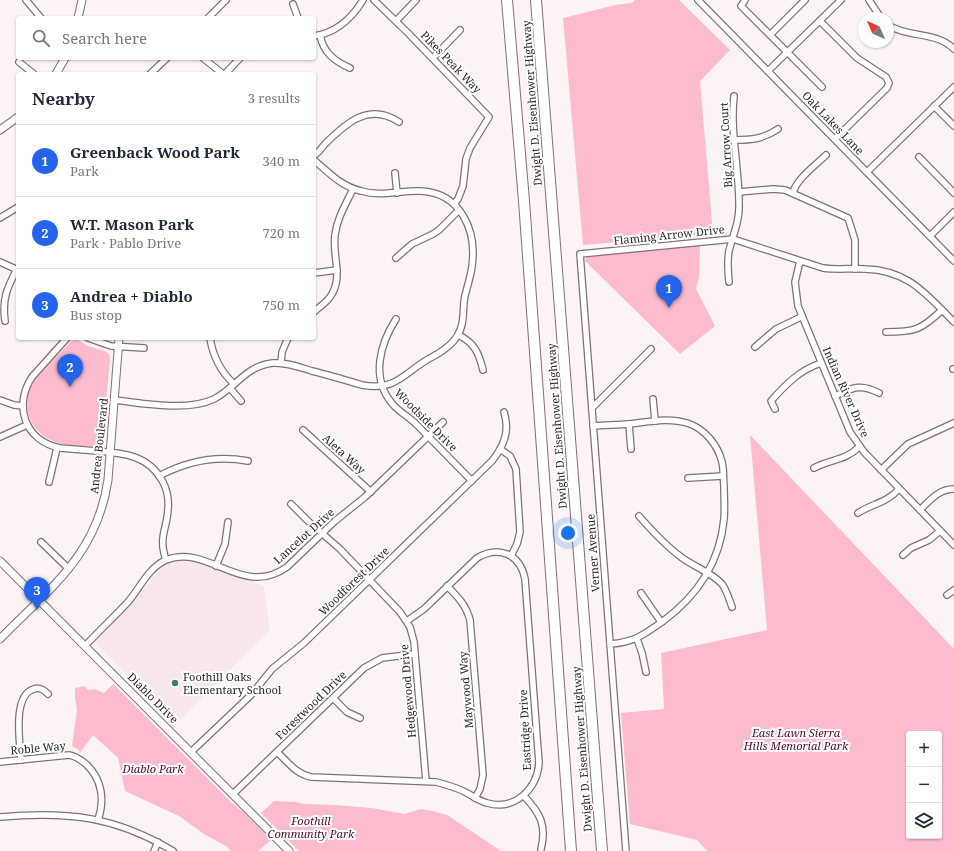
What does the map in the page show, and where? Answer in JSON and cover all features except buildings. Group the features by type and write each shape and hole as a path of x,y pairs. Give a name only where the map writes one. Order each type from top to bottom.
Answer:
{"highway":[{"name":"Dwight D. Eisenhower Highway","path":"507,0 524,201 548,524 570,849"},
{"name":"Dwight D. Eisenhower Highway","path":"536,0 602,851"}],"street":[{"path":"26,0 39,16"},
{"path":"78,16 82,0"},
{"path":"210,16 226,0"},
{"path":"350,68 336,61 330,56 317,35 338,27 353,14 363,0"},
{"name":"Pikes Peak Way","path":"374,0 396,20 489,117 472,144 466,159 463,186 454,204"},
{"path":"396,20 416,0"},
{"name":"Oak Lakes Lane","path":"698,0 954,261"},
{"path":"745,0 741,6 822,87"},
{"path":"770,35 805,0"},
{"path":"768,71 841,0"},
{"path":"869,0 877,12"},
{"path":"293,4 297,16"},
{"path":"820,21 857,58 886,77 889,82 887,88 835,139"},
{"path":"894,28 940,39 954,49"},
{"path":"433,58 460,30"},
{"path":"57,72 64,60"},
{"path":"152,72 165,60"},
{"path":"206,60 221,72"},
{"path":"226,72 238,60"},
{"path":"19,62 32,72"},
{"path":"867,172 954,87"},
{"name":"Big Arrow Court","path":"729,282 729,252 738,220 739,192 734,140 734,96"},
{"path":"934,106 954,126"},
{"path":"316,153 344,126 360,117 368,115 383,115 399,122"},
{"path":"0,130 16,118"},
{"path":"734,140 759,139 778,130"},
{"path":"793,193 795,186 800,180 826,155"},
{"path":"919,157 954,193"},
{"path":"316,162 333,178 353,189 376,194 413,191 428,192 442,196 460,210 472,238 473,256 470,276 464,298 462,324 458,335 452,344 443,351 424,362 400,380 382,386 379,372 381,354 387,336 396,319"},
{"path":"395,172 397,193"},
{"path":"316,310 328,300 334,291 337,280 337,270 334,242 342,211 353,189"},
{"path":"739,192 785,190 848,218 855,240 855,269"},
{"path":"0,218 16,208"},
{"path":"396,258 412,244 439,230 460,210"},
{"path":"930,236 954,212"},
{"name":"Flaming Arrow Drive","path":"580,254 733,239 822,268 836,270 865,269 886,272 906,279 922,290 954,322"},
{"name":"Verner Avenue","path":"580,254 626,851"},
{"name":"Indian River Drive","path":"800,261 796,274 795,290 801,317 850,432 859,447 954,545"},
{"path":"0,262 16,269"},
{"path":"316,272 337,270"},
{"path":"4,321 3,309 6,293 16,274"},
{"path":"886,332 916,330 928,323 942,310"},
{"path":"755,347 776,328 801,317"},
{"path":"458,335 468,339 477,350 483,370"},
{"path":"65,340 32,377 25,391 23,406 27,424 40,440 56,448 121,453 136,457 148,464 159,476 165,487 168,502 168,517 162,540 166,560"},
{"path":"92,340 103,345 144,348"},
{"name":"Andrea Boulevard","path":"1,637 69,570 87,544 101,513 106,491 119,340"},
{"path":"210,340 213,354 219,367 241,401"},
{"path":"281,363 282,352 287,340"},
{"path":"592,408 651,349"},
{"path":"775,409 771,401 794,377 808,368 821,363"},
{"name":"Woodside Drive","path":"114,400 178,406 192,405 212,400 232,386 246,373 256,367 266,364 289,364 362,385 373,387 382,386 391,403 413,421 472,481"},
{"path":"835,396 855,387 862,387 879,392"},
{"path":"654,399 654,421"},
{"path":"0,400 14,405 23,406"},
{"name":"Woodforest Drive","path":"191,752 251,695 272,669 304,643 492,462 500,449 506,430 507,421 504,412"},
{"path":"593,426 654,421 687,423 703,432 715,445 722,462 724,511 722,531 718,550 702,584 687,601 661,622 637,638 624,643 610,644"},
{"name":"Lancelot Drive","path":"85,646 127,603 152,569 166,560 177,557 196,559 250,577 258,578 274,575 287,567 322,533 371,492 442,422"},
{"path":"881,470 908,444 954,423"},
{"path":"0,437 27,424"},
{"path":"629,424 631,449"},
{"name":"Aleta Way","path":"303,430 371,492"},
{"path":"814,468 820,464 844,458 859,447"},
{"path":"49,482 56,448"},
{"path":"407,621 424,609 483,554 497,552 511,556 517,544 520,532 516,468 510,456 500,449"},
{"path":"159,476 180,466 202,460 230,458 248,461"},
{"path":"688,478 723,476"},
{"path":"858,513 870,506 887,500 899,489"},
{"path":"920,510 940,492 947,489 954,489"},
{"name":"Hedgewood Drive","path":"291,504 370,580 407,621 414,638 416,654 426,781"},
{"path":"639,516 670,548 722,584 732,607"},
{"path":"216,566 225,544 228,522"},
{"path":"903,555 911,548 929,540 940,531"},
{"path":"41,542 69,570"},
{"name":"Eastridge Drive","path":"511,556 520,565 525,579 539,763 537,777 524,796"},
{"name":"Diablo Drive","path":"0,560 289,851"},
{"name":"Maywood Way","path":"448,586 466,608 470,620 483,775 480,789 475,798"},
{"path":"947,595 954,590"},
{"path":"641,593 661,622"},
{"path":"637,638 646,672"},
{"name":"Forestwood Drive","path":"233,794 364,668 376,661 389,657 416,654"},
{"path":"21,760 18,724 20,708 28,692 34,689 40,689 48,694"},
{"path":"333,698 347,712 360,718"},
{"path":"277,752 296,771 305,776 436,782 456,788 482,802 496,805 510,803 524,796 541,820 544,836 541,849"},
{"name":"Roble Way","path":"0,762 70,755 74,756 84,762 97,778 102,792 102,806 98,820"},
{"path":"0,816 53,814 98,820 130,830 158,842 173,851"},
{"path":"154,851 158,842"}],"shaded area":[{"name":"Foothill Oaks Elementary School","path":"182,561 196,563 264,586 270,630 175,725 95,642 136,600 154,576 167,564"}],"green space":[{"path":"635,0 679,0 730,50 700,81 713,234 583,245 563,18 615,5 632,3"},
{"path":"700,244 699,277 696,289 715,326 680,354 585,261 588,253"},
{"path":"78,340 88,346 105,351 109,354 110,359 102,444 99,446 67,445 51,441 36,428 30,420 27,400 35,380 70,342"},
{"name":"East Lawn Sierra Hills Memorial Park","path":"750,435 954,649 954,851 707,851 697,840 630,824 621,713 664,709 661,653 767,630"},
{"name":"Diablo Park","path":"113,684 271,840 258,851 231,851 226,846 204,834 179,816 125,791 118,758 93,735 80,753 79,750 72,746 77,710 75,688 85,686 88,690 95,689 104,693"},
{"name":"Foothill Community Park","path":"274,801 372,808 404,814 421,809 433,811 447,815 501,851 299,851 261,813"}],"place":[{"name":"Greenback Wood Park","path":"669,308"},
{"name":"W.T. Mason Park","path":"70,387"},
{"name":"Andrea + Diablo","path":"37,610"},
{"name":"Foothill Oaks Elementary School","path":"175,683"}]}
